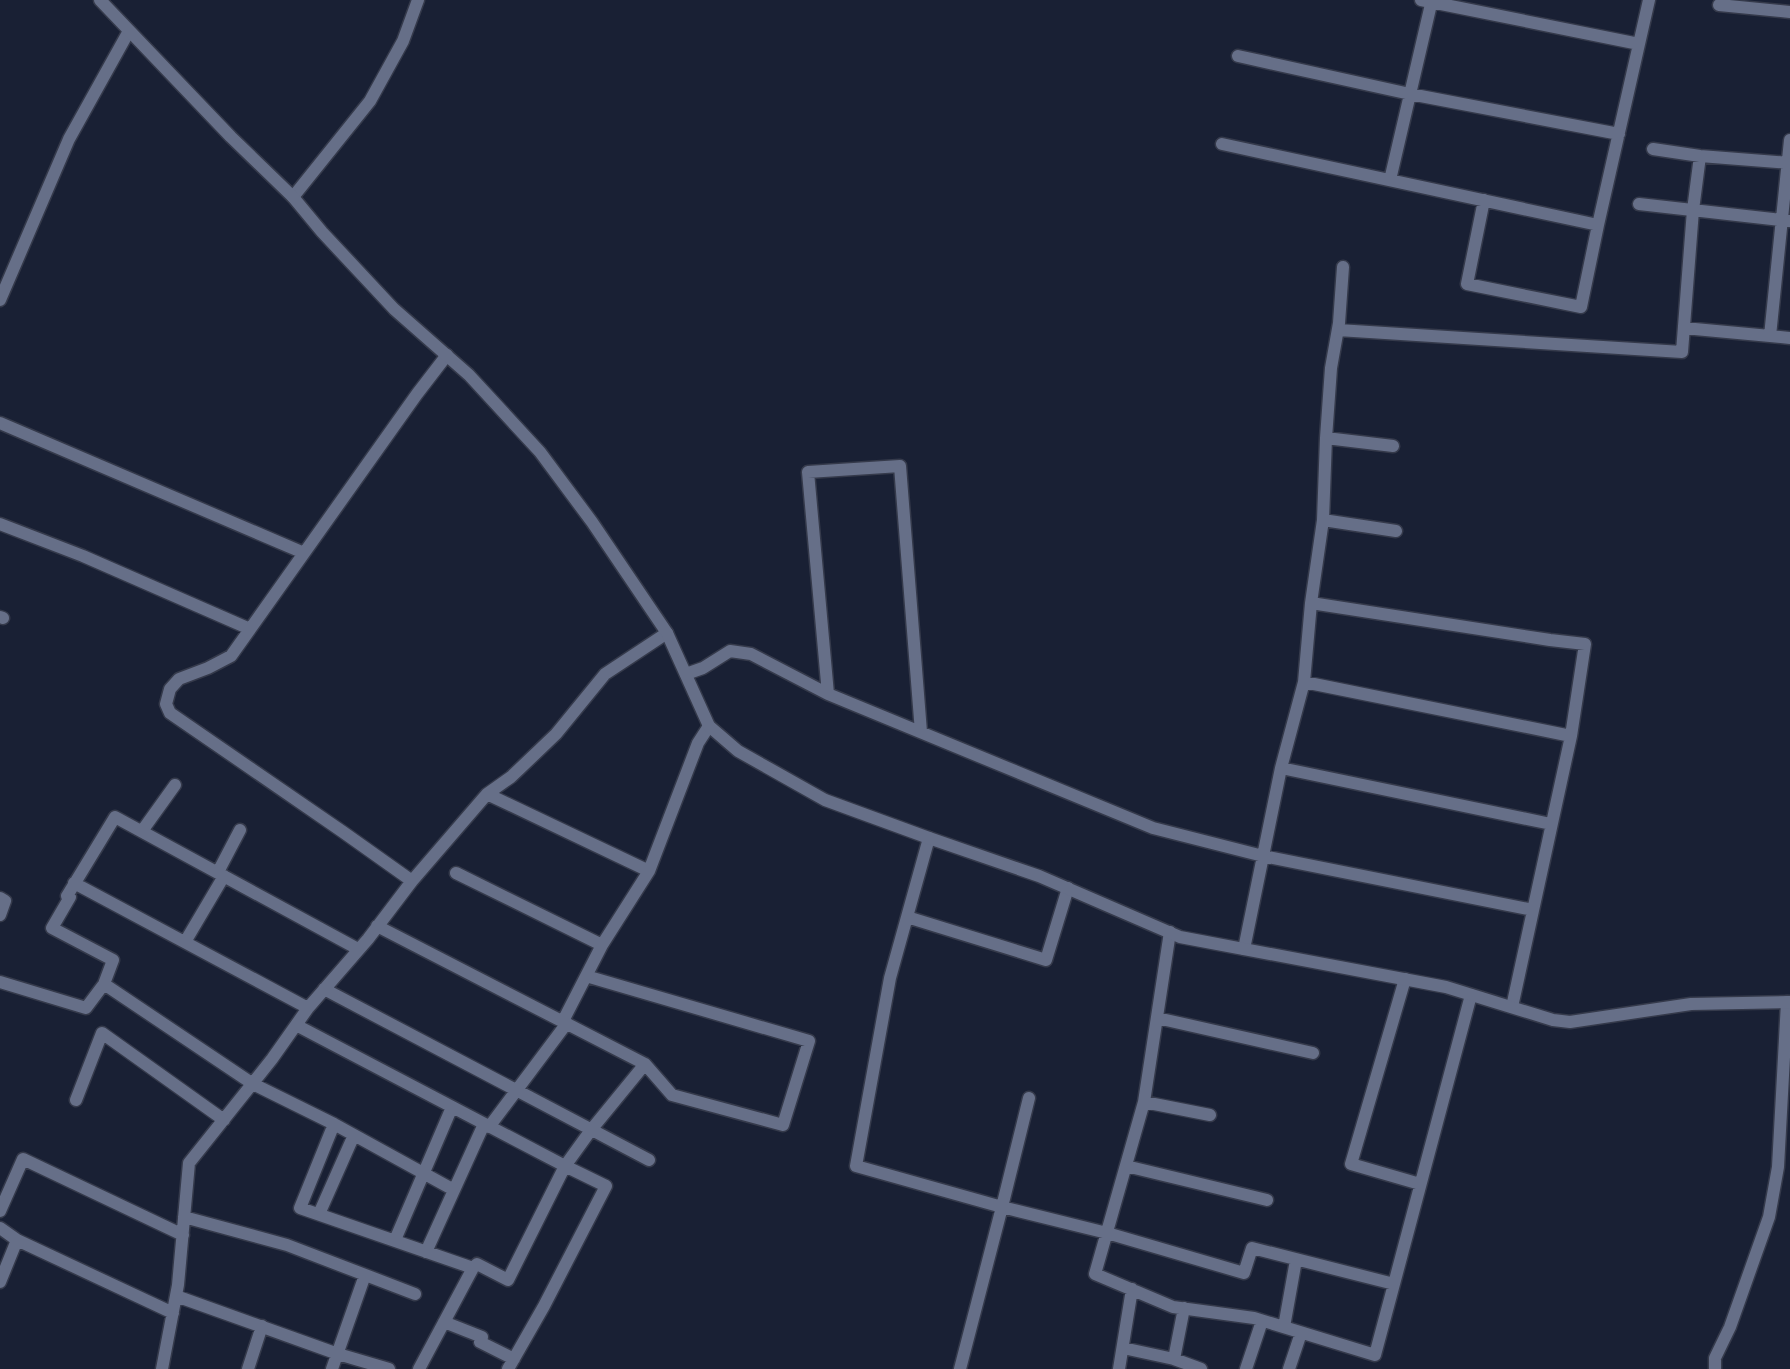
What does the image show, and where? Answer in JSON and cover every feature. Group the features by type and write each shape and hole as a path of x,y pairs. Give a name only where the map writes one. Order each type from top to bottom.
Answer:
{"street":[{"path":"100,0 231,137 293,198 394,309 469,375 540,452 592,522 667,633 709,726 738,751 825,800 1039,876 1180,937 1446,987 1553,1020 1570,1022 1690,1004 1788,1002 1778,1167 1769,1217 1730,1328 1715,1358 1715,1369"},
{"path":"293,198 370,101 403,41 418,0"},
{"path":"1484,200 1467,284 1581,307 1649,0"},
{"path":"1390,180 1410,94 1428,1 1639,44"},
{"path":"1719,5 1790,12"},
{"path":"0,300 69,139 129,31"},
{"path":"1238,56 1410,94 1619,134"},
{"path":"1770,336 1786,220 1790,140"},
{"path":"1222,144 1598,225"},
{"path":"1653,149 1700,156 1789,163"},
{"path":"1338,330 1682,352 1693,210 1700,156"},
{"path":"1639,204 1786,220"},
{"path":"1244,950 1281,768 1304,682 1311,603 1323,520 1331,368 1338,330 1343,267"},
{"path":"1684,328 1790,338"},
{"path":"412,881 167,710 166,704 170,688 179,678 208,668 230,656 417,394 447,355"},
{"path":"0,423 304,553"},
{"path":"1326,438 1393,446"},
{"path":"828,694 808,472 900,466 920,732"},
{"path":"1323,520 1396,531"},
{"path":"0,524 83,556 250,629"},
{"path":"1311,603 1586,644 1578,681 1571,736 1512,1007"},
{"path":"162,1369 176,1296 189,1164 252,1084 308,1008 358,950 412,881 487,794 511,777 556,734 605,674 667,633"},
{"path":"686,674 703,668 730,651 751,654 828,694 1153,828 1262,856 1533,910"},
{"path":"1304,682 1571,736"},
{"path":"426,1252 486,1125 516,1091 565,1022 602,945 649,871 698,743 709,726"},
{"path":"1281,768 1551,824"},
{"path":"142,831 174,785"},
{"path":"487,794 649,871"},
{"path":"0,982 86,1008 104,984 113,960 52,928 70,897 67,896 74,883 115,817 358,950"},
{"path":"185,942 221,874 240,830"},
{"path":"929,838 890,978 856,1166 1244,1273 1252,1248 1394,1284"},
{"path":"456,873 602,945"},
{"path":"74,883 308,1008"},
{"path":"907,917 1046,960 1068,888"},
{"path":"0,898 5,901 0,915"},
{"path":"377,926 645,1064 672,1094 783,1125 808,1040 586,976"},
{"path":"1170,932 1144,1102 1095,1274 1173,1307 1262,1321 1375,1355 1471,995"},
{"path":"1405,980 1352,1164 1420,1184"},
{"path":"104,984 252,1084 334,1124 454,1190"},
{"path":"324,989 650,1160"},
{"path":"1157,1018 1313,1052"},
{"path":"296,1025 606,1186 544,1306 511,1364 480,1342 482,1336 444,1322"},
{"path":"76,1100 102,1033 224,1120"},
{"path":"419,1369 473,1268 477,1264 508,1280 565,1166 591,1130 645,1064"},
{"path":"960,1369 1029,1098"},
{"path":"1144,1102 1210,1114"},
{"path":"395,1240 452,1107"},
{"path":"334,1124 300,1208 473,1268"},
{"path":"319,1214 354,1135"},
{"path":"0,1211 23,1159 183,1235"},
{"path":"1126,1166 1267,1200"},
{"path":"184,1217 287,1245 415,1294"},
{"path":"0,1228 17,1240 173,1313"},
{"path":"0,1282 17,1240"},
{"path":"1284,1327 1296,1260"},
{"path":"332,1369 365,1275"},
{"path":"1120,1369 1132,1289"},
{"path":"176,1296 338,1354 389,1369"},
{"path":"1174,1360 1184,1308"},
{"path":"1246,1369 1262,1321"},
{"path":"248,1369 262,1326"},
{"path":"1289,1369 1301,1333"},
{"path":"1123,1348 1174,1360 1201,1369"}]}
